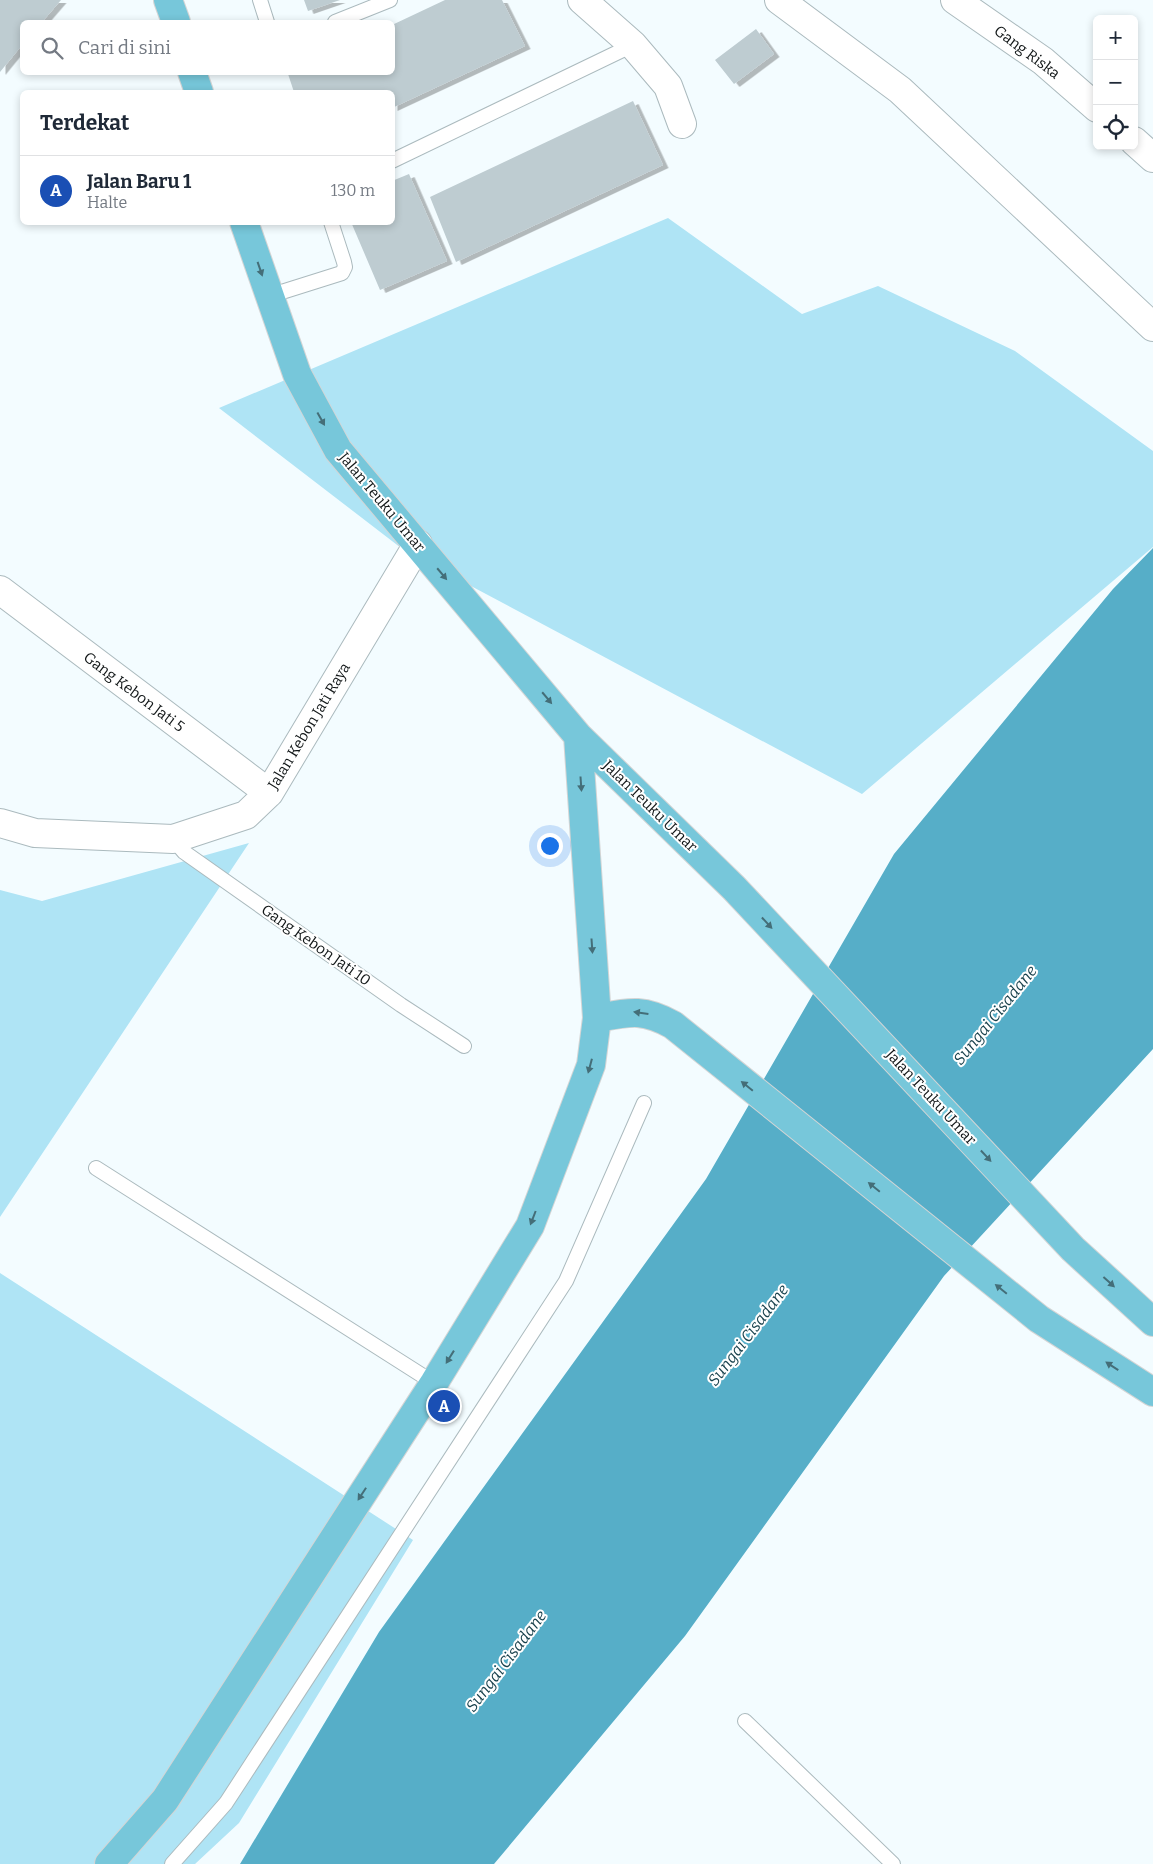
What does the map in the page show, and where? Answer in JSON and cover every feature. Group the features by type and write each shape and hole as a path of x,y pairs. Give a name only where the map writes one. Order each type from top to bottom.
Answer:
{"main road":[{"path":"168,0 175,20"},
{"name":"Jalan Teuku Umar","path":"245,225 297,374 338,450 578,736 734,888 1073,1249 1153,1322"},
{"path":"109,1864 165,1800 434,1383 530,1226 591,1065 597,1018 578,736"},
{"path":"597,1018 635,1012 657,1016 673,1025 1039,1319 1153,1392"}],"street":[{"path":"582,0 633,45 668,86 682,124"},
{"path":"778,0 900,90 1153,327"},
{"name":"Gang Riska","path":"955,0 1043,61 1094,105"},
{"path":"1138,145 1153,158"},
{"name":"Jalan Kebon Jati Raya","path":"0,823 35,833 173,840 246,815 269,793 418,544"},
{"name":"Gang Kebon Jati 5","path":"0,590 269,793"}],"lane":[{"path":"260,0 266,20"},
{"path":"340,20 390,0"},
{"path":"395,160 633,45"},
{"path":"269,296 342,273 345,268 344,262 332,225"},
{"name":"Gang Kebon Jati 10","path":"173,840 184,852 200,864 401,1005 464,1046"},
{"path":"172,1864 226,1803 566,1281 644,1103"},
{"path":"96,1168 434,1383"},
{"path":"745,1721 893,1864"}],"shaded area":[{"path":"668,218 802,314 878,286 1015,351 1153,451 1153,547 862,794 405,551 219,408"},
{"path":"249,843 0,1217 0,890 42,901"},
{"path":"0,1273 413,1540 239,1823 195,1864 0,1864"}],"water":[{"name":"Sungai Cisadane","path":"1153,548 1153,1049 944,1276 685,1636 494,1864 240,1864 379,1632 706,1179 894,854 1113,589"}],"building":[{"path":"0,0 61,0 44,20 20,20 20,47 0,72"},
{"path":"304,0 340,0 308,11"},
{"path":"445,0 502,0 525,46 395,107 395,90 293,90 288,75 395,75 395,24"},
{"path":"756,29 774,54 734,84 715,60"},
{"path":"633,101 663,165 456,262 430,197"},
{"path":"409,174 447,261 380,290 352,225 395,225 395,180"}],"place":[{"name":"Jalan Baru 1","path":"444,1406"}]}
